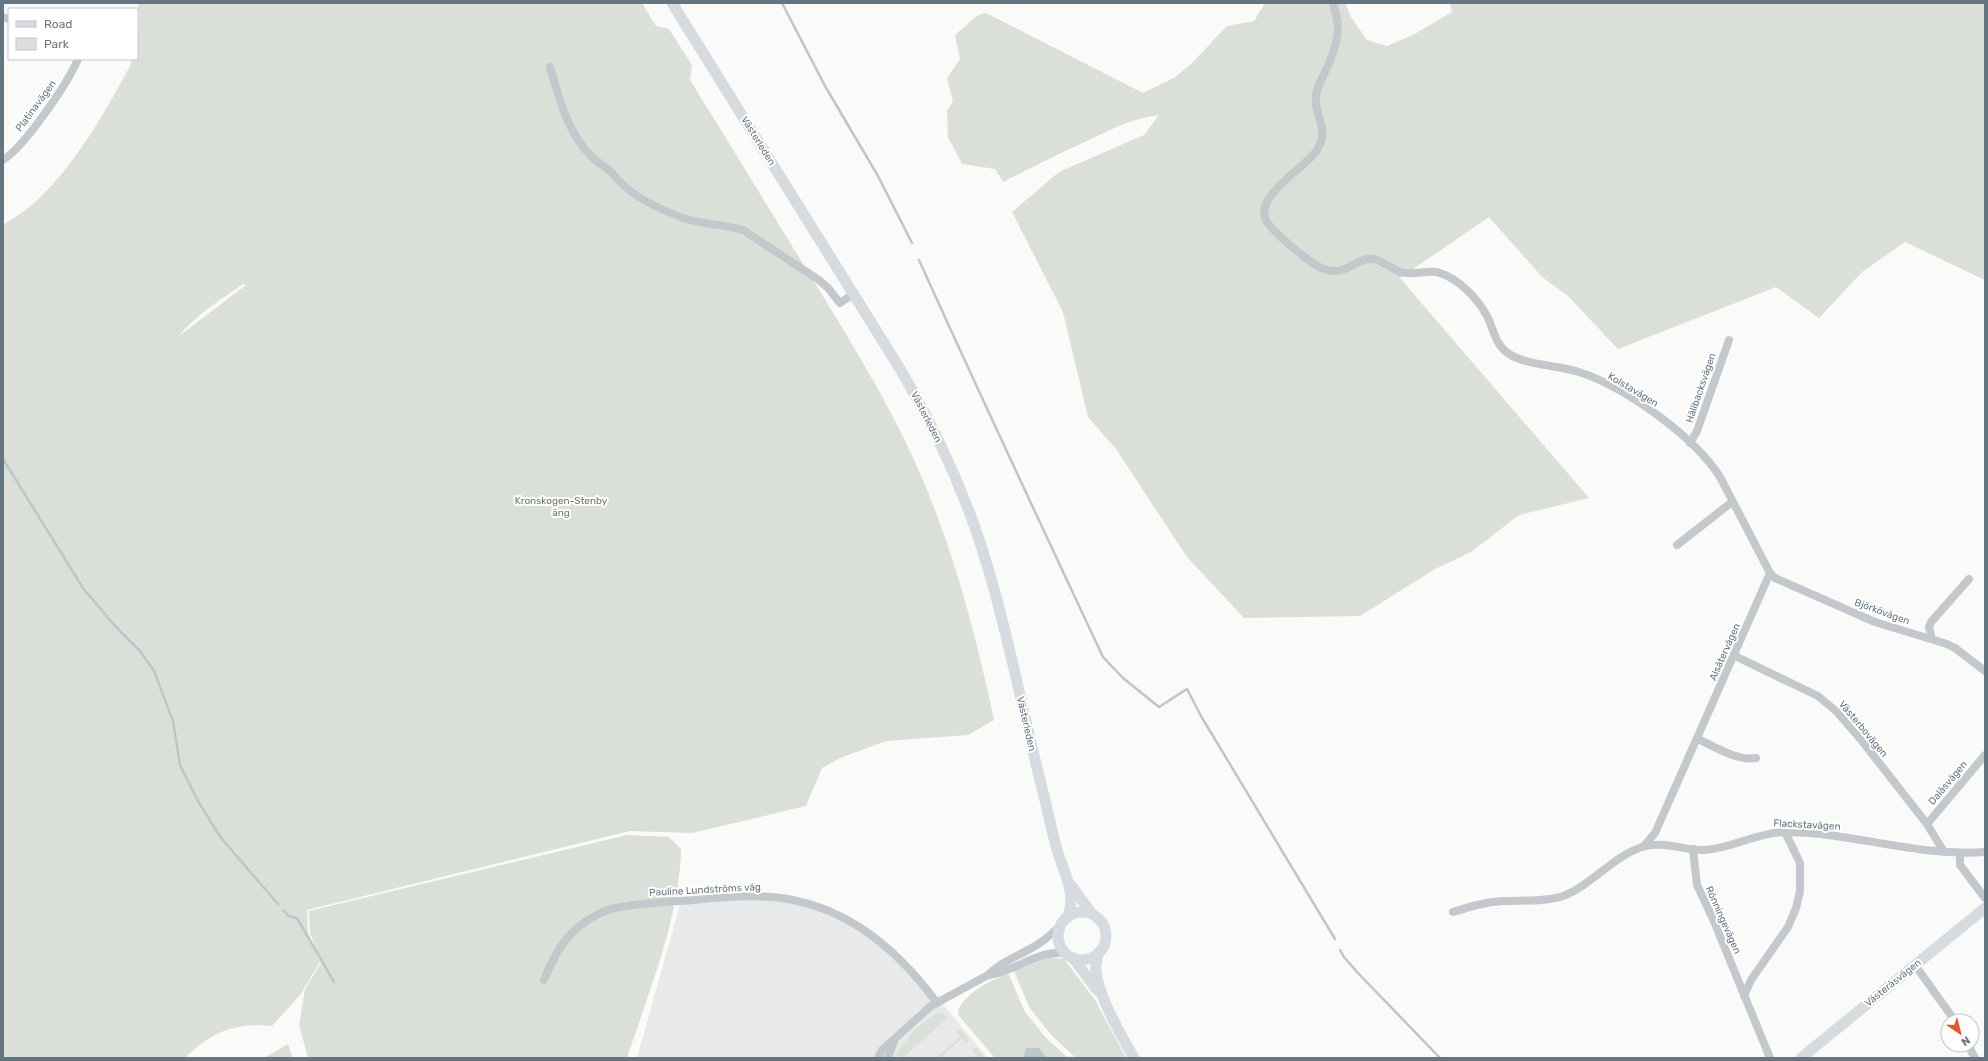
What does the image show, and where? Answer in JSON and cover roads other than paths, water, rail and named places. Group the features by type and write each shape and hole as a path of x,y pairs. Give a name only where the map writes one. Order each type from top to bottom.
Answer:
{"main road":[{"name":"Västerleden","path":"672,3 855,294 921,406 950,466 973,522 993,587 1058,854 1068,881 1072,900 1065,921"},
{"name":"Västerleden","path":"1068,881 1092,914"},
{"name":"Västeråsvägen","path":"1801,1058 1985,908"},
{"path":"1104,998 1069,955 1059,940 1065,921 1080,912 1092,914 1101,921 1105,932 1105,943 1099,952 1096,961 1096,974 1104,998 1134,1058"},
{"path":"1069,955 1081,960 1089,959 1099,952"}],"street":[{"name":"Kolstavägen","path":"1333,3 1337,19 1337,37 1316,96 1323,136 1312,156 1272,194 1265,208 1264,216 1268,223 1300,254 1321,268 1341,271 1366,259 1375,259 1389,267 1408,274 1437,272 1446,276 1458,283 1478,304 1487,317 1496,341 1508,354 1528,361 1579,372 1597,380 1650,410 1690,443 1716,472 1770,573"},
{"name":"Platinavägen","path":"3,160 14,151 38,121 68,78 77,60"},
{"path":"550,67 558,97 571,127 581,143 592,157 611,172 629,191 683,218 700,223 734,227 743,230 820,280 840,303 855,294"},
{"name":"Hällbacksvägen","path":"1690,443 1697,430 1729,340"},
{"path":"1677,545 1732,502"},
{"name":"Björkövägen","path":"1770,573 1775,578 1875,622 1932,639 1955,648 1985,671"},
{"name":"Alsätervägen","path":"1644,846 1655,833 1735,656 1770,573"},
{"path":"1932,639 1929,627 1931,622 1969,579"},
{"name":"Västerbovägen","path":"1735,656 1818,696 1836,711 1862,741 1927,824 1944,852"},
{"path":"1698,739 1738,757 1749,759 1756,758"},
{"name":"Dalåsvägen","path":"1927,824 1985,755"},
{"path":"1744,996 1751,980 1781,938 1796,908 1800,891 1800,863 1785,832"},
{"name":"Flackstavägen","path":"1453,912 1480,904 1562,896 1578,888 1621,857 1644,846 1660,845 1693,849 1713,849 1754,836 1785,832 1855,838 1920,850 1960,854 1985,852"},
{"name":"Rönningevägen","path":"1693,849 1697,885 1770,1058"},
{"path":"1960,854 1960,865 1985,898"},
{"name":"Pauline Lundströms väg","path":"544,980 552,960 571,932 597,914 610,909 705,899 771,897 818,906 846,918 864,928 899,958 937,1002"},
{"path":"878,1058 882,1050 911,1022 937,1002 988,974 995,967 1029,950 1048,938 1065,921"},
{"path":"988,974 997,974 1043,954 1069,955"},
{"path":"1915,966 1949,1013"},
{"path":"888,1058 894,1040"}],"waterway":[{"path":"782,3 825,86 878,176 912,243"},
{"path":"919,260 1103,657 1123,678 1159,707 1187,689 1201,716 1335,939"},
{"path":"3,459 83,588 115,626 140,651 154,671 173,721 180,765 199,803 221,838 278,904"},
{"path":"284,911 289,916 297,918 334,982"},
{"path":"1340,950 1358,973 1440,1058"}],"park label":[{"name":"Kronskogen-Stenby äng","path":"561,506"}]}
